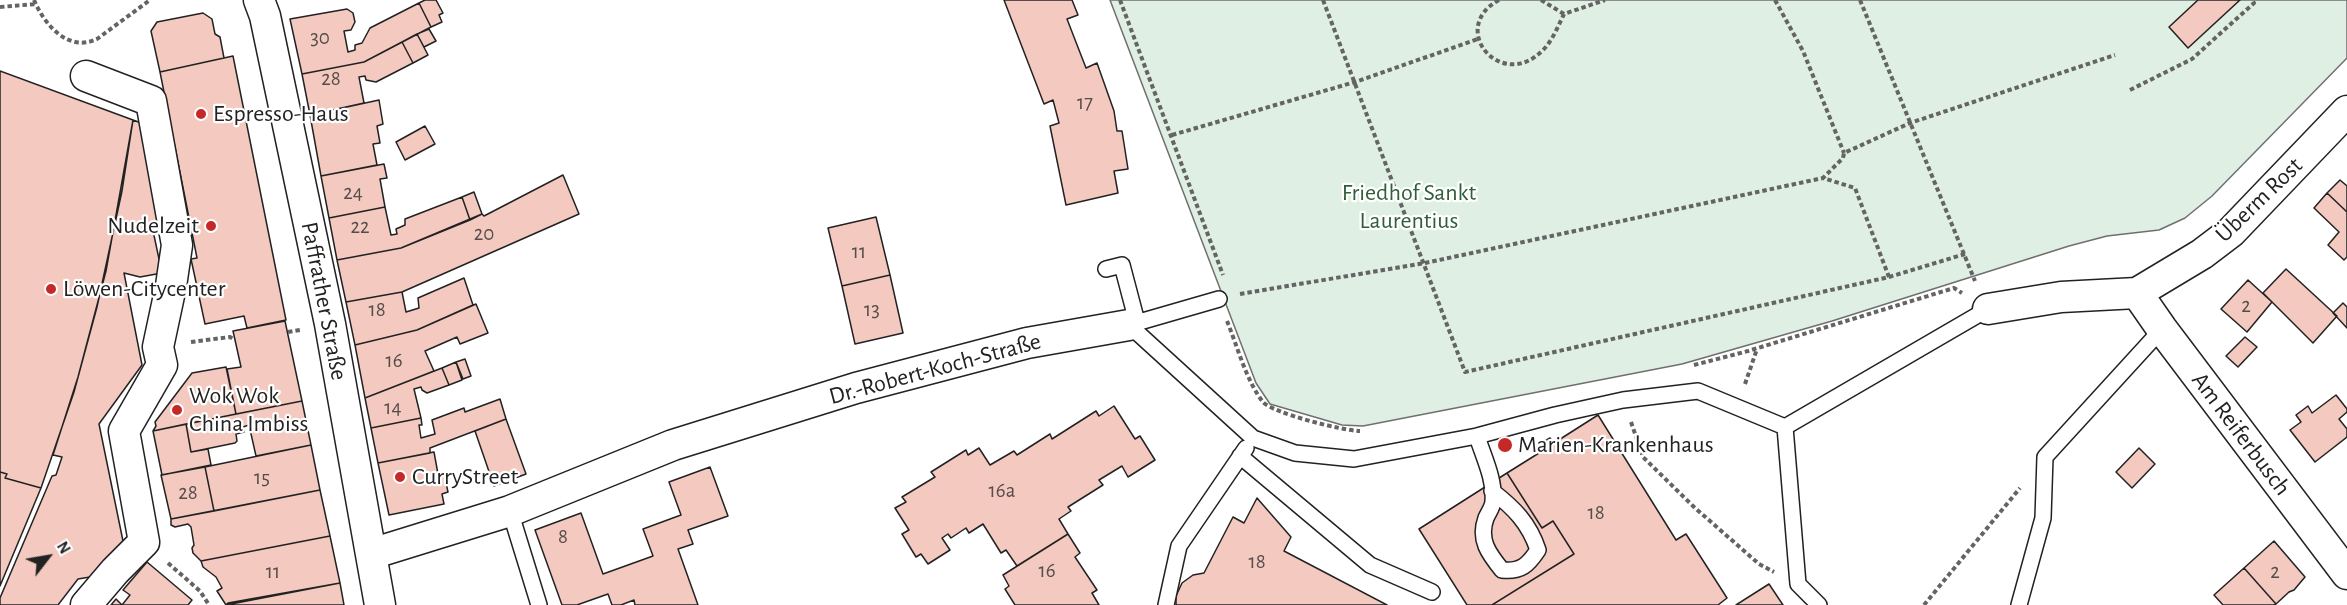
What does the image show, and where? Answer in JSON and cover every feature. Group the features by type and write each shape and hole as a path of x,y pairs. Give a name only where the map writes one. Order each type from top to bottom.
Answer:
{"street":[{"name":"Paffrather Straße","path":"259,0 265,16 330,324 380,605"},
{"path":"86,76 151,101 177,245 158,347 162,365 124,431 144,542 86,605"},
{"name":"Überm Rost","path":"1988,309 2061,297 2138,293 2202,254 2232,232 2347,111"},
{"name":"Am Reiferbusch","path":"2138,293 2162,329 2347,574"},
{"name":"Dr.-Robert-Koch-Straße","path":"371,554 510,511 673,446 856,388 1027,343 1133,324"}],"lane":[{"path":"1106,269 1122,265 1133,324 1253,438 1295,453 1354,459 1477,436 1623,400 1698,391 1785,427"},
{"path":"1133,324 1225,297"},
{"path":"1785,427 1988,309"},
{"path":"2019,605 2043,518 2045,457 2162,329"},
{"path":"1785,427 1798,584 1819,605"},
{"path":"1477,436 1490,474 1493,502 1485,520 1482,539 1490,555 1502,570 1515,572 1528,565 1538,550 1532,533 1519,514 1492,491"},
{"path":"1166,605 1179,546 1253,438"},
{"path":"1240,456 1370,565 1432,592"},
{"path":"510,511 539,605"}],"path":[{"path":"0,7 35,2 51,28 63,38 90,42 150,0"},
{"path":"1120,0 1172,135 1246,368 1264,404 1277,411 1336,428 1358,432 1366,430"},
{"path":"1323,0 1465,372 1889,277 1965,254"},
{"path":"1499,0 1489,6 1479,19 1478,39 1488,57 1514,66 1528,61 1544,50 1564,14 1605,0"},
{"path":"1541,0 1564,14"},
{"path":"1775,0 1803,51 1844,153 1843,158 1823,178"},
{"path":"1860,0 1988,309"},
{"path":"2130,90 2192,59 2254,3 2251,0"},
{"path":"1172,135 1355,82 1478,39"},
{"path":"1844,153 1910,123 2115,55"},
{"path":"1225,297 1425,263 1823,178 1855,188 1889,277"},
{"path":"1693,365 1757,348 1954,288 1988,309"},
{"path":"230,337 235,340"},
{"path":"1737,407 1757,348"},
{"path":"1623,400 1643,457 1694,507 1759,564 1798,584"},
{"path":"1924,605 2045,457"},
{"path":"144,542 200,591 209,605"}],"green space":[{"name":"Friedhof Sankt Laurentius","path":"1110,0 2347,0 2347,58 2212,196 2185,218 2159,230 2107,236 2069,246 1832,321 1682,364 1363,426 1342,425 1270,404 1256,383"}],"building":[{"path":"425,0 436,0 443,13 439,15 442,22 431,27 419,3"},
{"path":"1004,0 1072,0 1078,15 1067,19 1086,68 1097,63 1114,111 1117,131 1122,131 1128,169 1114,171 1118,193 1066,205 1050,126 1059,123 1053,100 1044,104"},
{"path":"2198,0 2240,0 2188,48 2169,27"},
{"path":"419,3 431,27 364,62 302,74 290,19 347,9 353,13 355,22 351,30 344,31 348,52 355,50 355,45 362,43 370,28"},
{"path":"203,13 212,19 215,34 220,37 224,58 160,72 151,31 157,22"},
{"path":"429,29 436,41 424,47 417,34"},
{"path":"417,34 428,55 413,63 402,42"},
{"path":"402,42 413,63 376,82 366,80 365,76 359,77 364,103 310,115 302,74 364,62"},
{"path":"233,56 286,320 247,328 244,316 205,324 191,259 197,258 160,72"},
{"name":"Löwen-Citycenter","path":"0,71 133,120 122,191 97,307 74,392 41,488 5,478 7,474 0,472"},
{"path":"379,100 383,124 377,126 380,143 373,144 377,165 321,176 310,115"},
{"path":"133,120 144,124 164,223 152,226 162,273 140,277 124,273 142,365 99,424 123,541 96,576 78,579 58,605 0,605 0,598 62,457 53,455 78,377 106,271"},
{"path":"425,126 435,144 405,160 396,142"},
{"path":"384,164 387,178 380,179 385,207 329,218 321,176"},
{"path":"563,175 579,214 402,292 346,302 337,260 401,248 482,214 484,216"},
{"path":"2340,180 2347,186 2347,212 2327,193"},
{"path":"474,192 482,214 470,220 462,197"},
{"path":"2327,193 2347,212 2347,257 2344,260 2328,245 2339,232 2314,208"},
{"path":"462,197 470,220 401,248 337,260 329,218 385,207 391,235 397,234 396,229 405,225 405,219"},
{"path":"876,217 890,275 842,286 828,228"},
{"path":"2286,269 2337,316 2313,343 2263,293"},
{"path":"890,275 903,333 855,344 842,286"},
{"path":"464,278 473,305 417,330 355,345 346,302 402,292 406,312 419,308 418,298"},
{"path":"2248,280 2272,302 2247,332 2221,309"},
{"path":"2343,303 2347,307 2347,328 2333,313"},
{"path":"476,304 488,333 460,344 457,337 425,351 434,371 365,398 355,345 417,330"},
{"path":"285,321 302,401 236,414 227,369 241,367 233,331"},
{"path":"2245,337 2257,347 2238,367 2226,356"},
{"path":"465,359 471,376 463,379 456,362"},
{"path":"456,362 462,380 449,385 442,368"},
{"path":"226,367 236,414 153,431 156,426 155,422 192,373"},
{"path":"442,368 449,385 427,393 421,387 414,389 421,418 371,428 365,398"},
{"path":"2336,395 2347,409 2347,412 2339,419 2347,429 2347,437 2315,462 2290,430 2301,422 2296,415 2308,406 2312,413"},
{"path":"500,399 506,419 430,448 430,453 378,463 371,428 421,418 422,425 419,425 421,438 435,434 432,420 464,408 465,412"},
{"path":"302,401 311,445 256,456 249,425 243,427 244,432 236,434 235,443 191,452 186,424"},
{"path":"1114,406 1135,439 1140,436 1155,460 1128,477 1122,466 1099,480 1103,485 1068,507 1071,511 1059,519 1068,534 1017,566 1006,550 1001,553 983,524 969,533 966,528 951,538 948,534 942,538 950,550 928,564 921,554 916,557 902,534 909,530 895,508 906,502 902,497 935,477 931,472 966,450 968,455 979,448 990,465 1014,451 1017,455 1050,434 1052,439 1096,411 1099,416"},
{"path":"1598,415 1676,540 1686,534 1727,598 1718,605 1492,605 1574,554 1553,521 1542,528 1507,473 1539,453 1535,447 1550,438 1554,443"},
{"path":"506,419 526,474 494,486 475,431"},
{"path":"186,424 191,452 208,449 211,465 162,475 153,431"},
{"path":"311,445 320,490 214,511 205,467"},
{"path":"2139,448 2155,464 2132,488 2116,472"},
{"path":"434,452 438,474 444,473 448,492 442,494 444,504 389,515 378,463"},
{"path":"205,467 214,511 171,519 161,475"},
{"path":"710,467 728,516 688,530 693,544 678,549 698,605 635,605 634,600 621,605 612,605 608,594 577,605 562,605 535,530 581,513 603,574 653,556 643,529 681,515 669,482"},
{"path":"0,472 7,474 5,478 41,488 0,586"},
{"path":"1507,473 1542,528 1553,521 1574,554 1492,605 1467,605 1419,529"},
{"path":"320,490 330,536 201,561 193,553 191,527 188,524 175,527 171,525 171,519"},
{"path":"1257,498 1291,537 1284,551 1387,605 1176,605 1176,596 1182,583 1193,575 1204,573 1233,517 1244,523"},
{"path":"1068,534 1080,553 1075,557 1097,590 1092,593 1099,605 1015,605 1005,589 1009,586 1003,575"},
{"path":"330,536 340,583 226,605 217,591 222,588 216,577 203,567 201,561"},
{"path":"2274,541 2305,577 2294,590 2276,604 2244,568"},
{"path":"147,562 192,600 188,605 122,605 130,595 123,590"},
{"path":"2244,568 2276,604 2223,605 2214,595"},
{"path":"340,583 344,605 226,605 228,603"},
{"path":"1769,584 1783,605 1736,605"},
{"path":"116,599 122,605 111,605"}],"place":[{"name":"Espresso-Haus","path":"201,114"},
{"name":"Nudelzeit","path":"211,226"},
{"name":"Löwen-Citycenter","path":"51,289"},
{"name":"Wok Wok China Imbiss","path":"177,410"},
{"name":"Marien-Krankenhaus","path":"1505,445"},
{"name":"CurryStreet","path":"400,477"}]}
